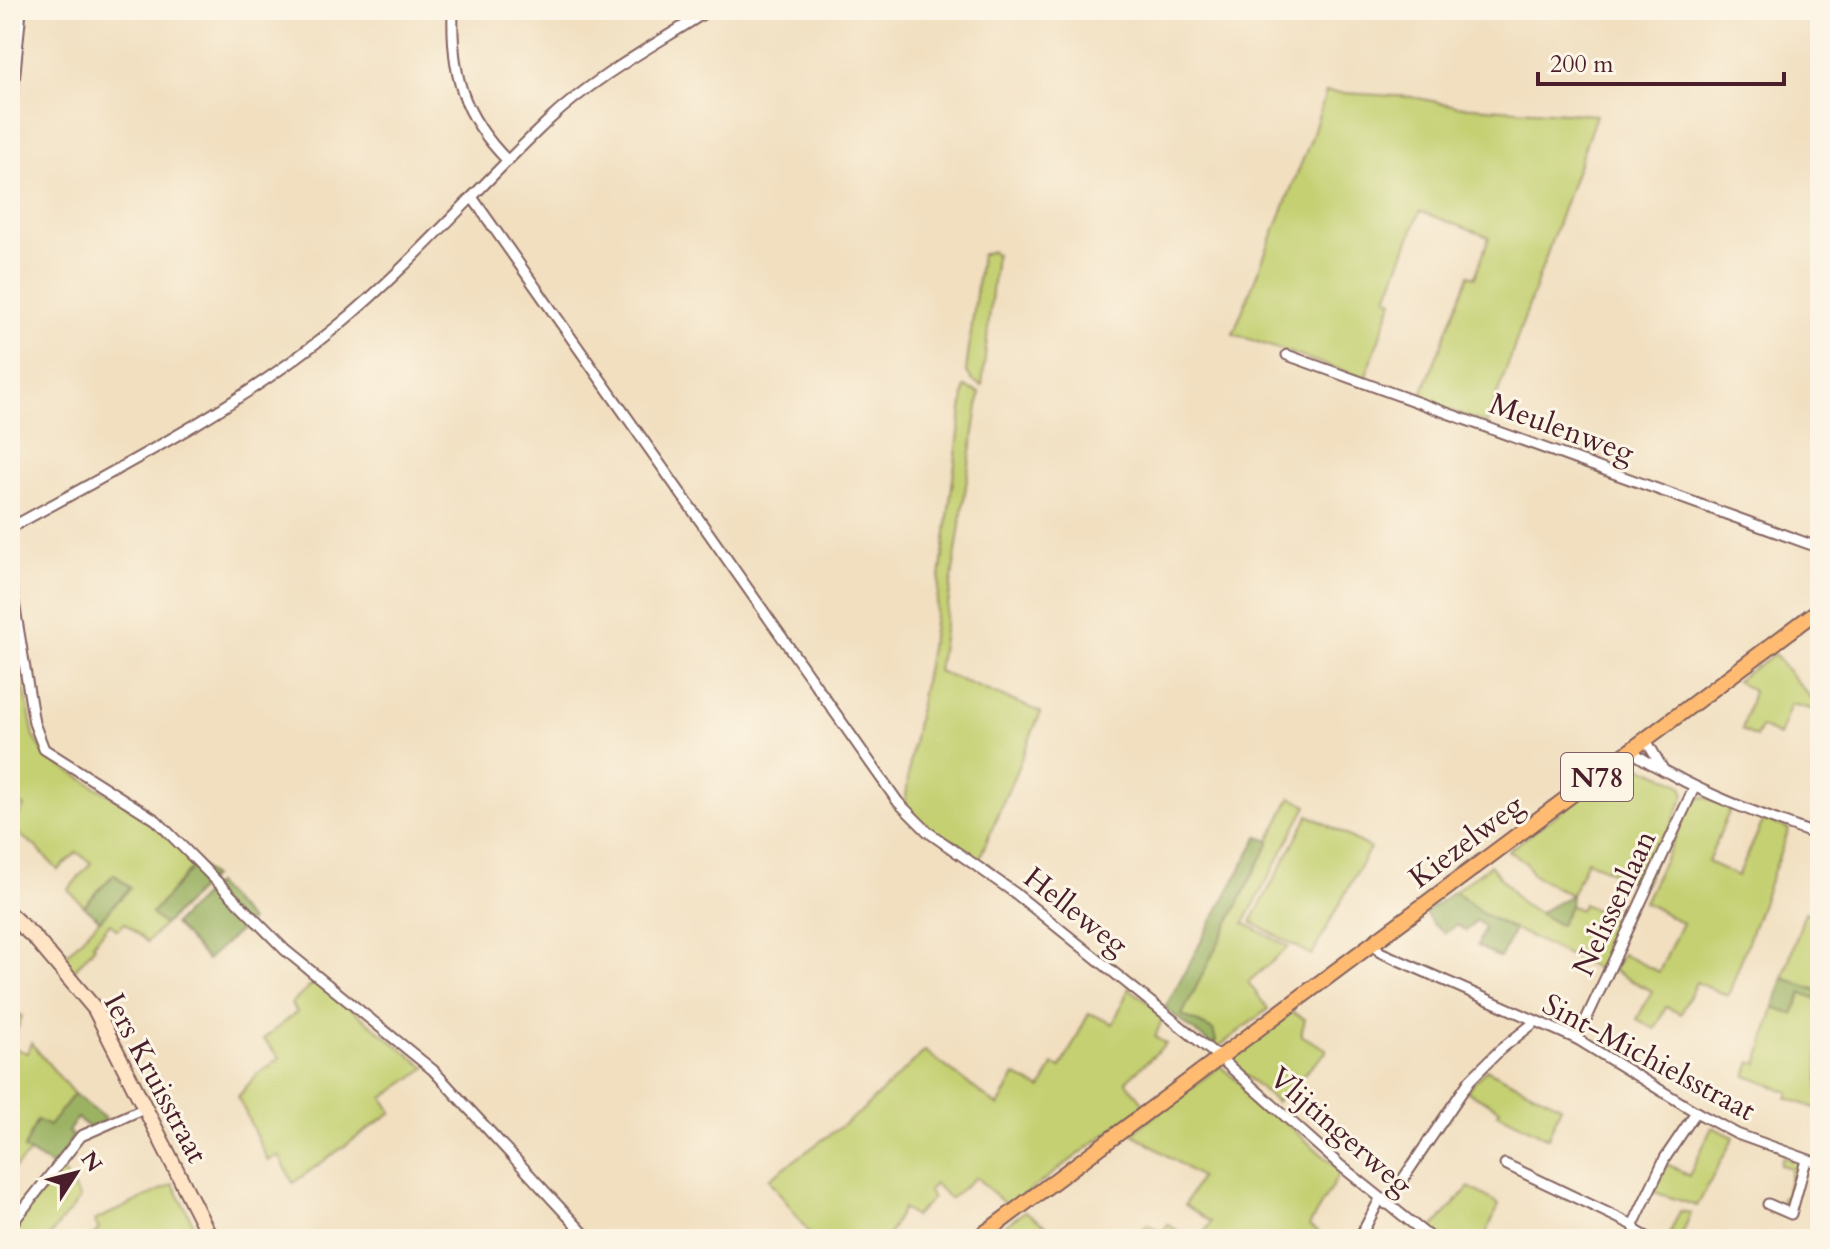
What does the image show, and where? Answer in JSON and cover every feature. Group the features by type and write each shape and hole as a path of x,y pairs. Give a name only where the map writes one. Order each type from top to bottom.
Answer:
{"main road":[{"name":"Kiezelweg","path":"1220,1058 1820,609"},
{"name":"N78","path":"977,1239 1220,1058"}],"street":[{"path":"10,123 21,10"},
{"path":"453,10 453,56 463,95 482,133 508,161"},
{"path":"10,528 182,432 307,351 369,299 550,119 580,95 709,10"},
{"name":"Helleweg","path":"472,197 902,806 928,832 1027,902 1220,1058"},
{"name":"Meulenweg","path":"1287,355 1820,548"},
{"path":"10,578 34,723 44,749 156,820 285,950 433,1070 589,1239"},
{"path":"1646,740 1664,771"},
{"path":"1632,751 1654,768 1694,788 1820,836"},
{"name":"Nelissenlaan","path":"1577,1039 1694,788"},
{"name":"Iers Kruisstraat","path":"10,915 34,937 95,1009 211,1239"},
{"name":"Sint-Michielsstraat","path":"1373,943 1380,952 1577,1039 1737,1134 1820,1164"},
{"path":"1359,1239 1470,1080 1501,1049 1535,1022"},
{"name":"Vlijtingerweg","path":"1220,1058 1383,1202 1432,1239"},
{"path":"10,1226 81,1136 145,1108"},
{"path":"1633,1225 1665,1158 1696,1112"},
{"path":"1768,1204 1791,1214 1806,1160"},
{"path":"1505,1164 1633,1225 1636,1231 1650,1239"}],"green space":[{"path":"1326,92 1413,97 1457,106 1596,115 1487,424 1420,399 1469,275 1475,277 1489,237 1420,211 1387,297 1393,300 1365,378 1233,334 1311,139"},
{"path":"991,251 996,254 982,386 972,380 966,371 981,255"},
{"path":"965,387 980,393 938,671 1041,712 978,862 925,827 905,806 933,631"},
{"path":"12,608 24,680 10,668"},
{"path":"1774,654 1819,708 1815,710 1791,704 1779,736 1761,727 1756,737 1742,730 1753,691 1736,681"},
{"path":"10,675 24,686 34,737 48,758 136,811 197,862 151,914 164,925 147,942 125,923 117,930 110,923 74,971 63,958 130,888 114,874 84,906 68,890 91,863 77,852 58,870 35,846 10,828 24,807 10,797"},
{"path":"1631,762 1677,782 1685,795 1643,887 1587,860 1571,895 1533,875 1525,862 1508,851 1626,763"},
{"path":"1291,797 1307,806 1244,923 1289,947 1248,982 1268,1009 1217,1048 1212,1045 1216,1041 1213,1030 1181,1015"},
{"path":"1704,797 1731,807 1708,862 1738,876 1764,819 1789,829 1728,996 1696,982 1681,1014 1666,1007 1655,1029 1637,1019 1652,991 1613,971 1622,954 1659,972 1682,923 1644,902 1692,803"},
{"path":"1309,815 1370,848 1312,955 1251,922"},
{"path":"1258,837 1270,841 1182,1015 1213,1030 1216,1041 1212,1045 1165,1008"},
{"path":"197,862 212,877 164,925 151,914"},
{"path":"1490,865 1521,903 1557,924 1567,904 1580,910 1583,904 1617,920 1603,946 1612,952 1603,972 1483,914 1455,891"},
{"path":"114,874 130,888 100,920 84,906"},
{"path":"215,884 250,921 207,960 174,924"},
{"path":"1455,891 1483,914 1514,930 1500,958 1477,946 1485,927 1476,920 1466,931 1457,925 1445,933 1425,913"},
{"path":"1571,895 1570,906 1560,925 1539,913"},
{"path":"1805,912 1820,918 1818,1109 1787,1098 1789,1092 1746,1076 1751,1062 1758,1064 1774,1007 1793,1014 1802,993 1817,998 1819,991 1783,978"},
{"path":"1783,978 1819,991 1817,999 1802,993 1793,1014 1774,1007"},
{"path":"316,981 426,1068 383,1098 392,1112 293,1183 279,1155 268,1161 238,1097 256,1075 280,1058 263,1039 297,1012 291,1004"},
{"path":"1129,988 1164,1015 1155,1037 1166,1044 1126,1081 1145,1105 1008,1207 976,1177 950,1199 935,1184 928,1191 933,1198 914,1217 903,1208 886,1239 814,1239 769,1179 859,1113 925,1051 998,1106 1015,1075 1041,1089 1053,1065 1061,1068 1089,1013 1113,1024"},
{"path":"12,1011 22,1016 11,1047 27,1053 31,1043 74,1094 49,1127 37,1120 24,1149 30,1153 10,1172 10,1018"},
{"path":"1292,1012 1305,1019 1301,1035 1326,1049 1326,1052 1276,1102 1232,1063 1232,1058"},
{"path":"1220,1066 1341,1171 1309,1226 1327,1239 1200,1239 1211,1222 1185,1205 1200,1177 1132,1133"},
{"path":"1486,1069 1561,1106 1548,1138 1498,1113 1500,1109 1466,1091"},
{"path":"74,1094 107,1120 90,1128 77,1118 68,1132 73,1136 55,1168 24,1149 37,1120 49,1126"},
{"path":"1712,1127 1734,1137 1697,1206 1654,1192 1667,1164 1689,1176"},
{"path":"1782,1157 1802,1164 1791,1205 1787,1208 1780,1206 1783,1197 1789,1194 1792,1168 1780,1165"},
{"path":"58,1170 63,1171 80,1199 47,1239 13,1239 10,1232"},
{"path":"173,1184 194,1225 168,1239 90,1239 99,1229 94,1221"},
{"path":"1469,1187 1499,1204 1484,1239 1439,1239 1430,1231"},
{"path":"1025,1211 1064,1239 987,1239"},
{"path":"1680,1211 1691,1213 1680,1239 1667,1239"},
{"path":"1147,1224 1162,1232 1168,1224 1189,1239 1135,1239"}]}
